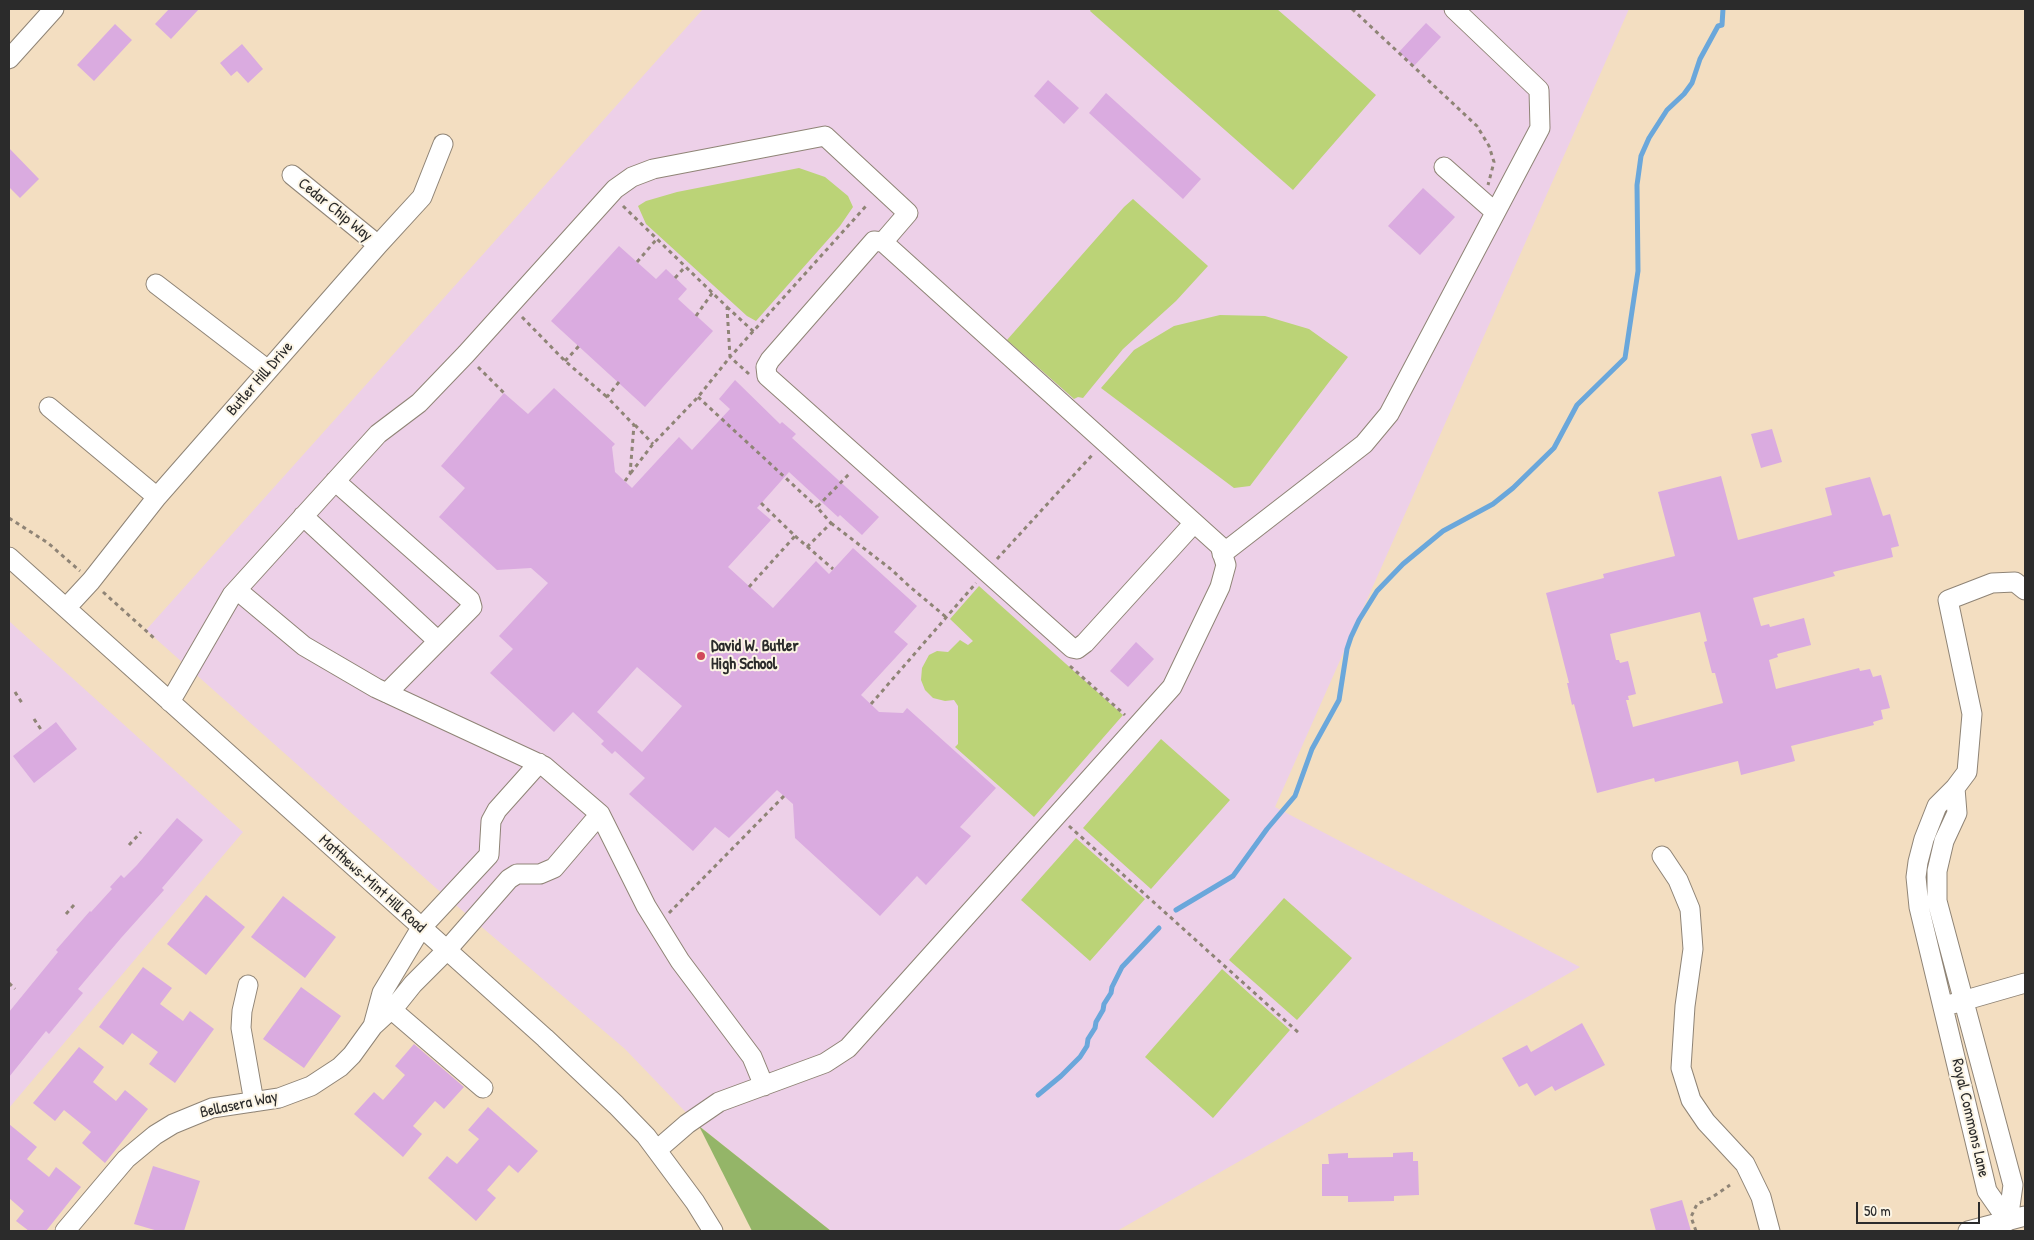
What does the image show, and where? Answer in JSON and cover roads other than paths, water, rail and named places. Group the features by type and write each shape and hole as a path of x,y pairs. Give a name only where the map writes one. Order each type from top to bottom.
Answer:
{"street":[{"path":"9,59 54,9"},
{"path":"1222,554 1364,444 1389,414 1490,207 1540,128 1539,90 1454,9"},
{"path":"170,702 232,595 378,434 419,403 466,354 610,194 632,177 653,170 825,136 908,213 883,242"},
{"name":"Butler Hill Drive","path":"66,608 91,581 156,497 422,197 443,144"},
{"path":"1444,167 1490,207"},
{"name":"Cedar Chip Way","path":"292,175 378,245"},
{"path":"657,1150 688,1124 719,1102 825,1063 848,1048 1172,687 1220,587 1226,565 1220,546 883,242 874,241 770,360 766,367 767,376 1072,648 1077,649 1085,643 1194,523"},
{"path":"156,284 268,370"},
{"path":"49,407 156,497"},
{"path":"335,481 470,600 472,607 387,693"},
{"path":"303,516 438,641"},
{"name":"Matthews-Mint Hill Road","path":"9,557 545,1038 616,1105 657,1150 713,1231"},
{"name":"Royal Commons Lane","path":"2017,1218 1987,1191 1919,907 1916,877 1918,862 1933,814 1937,806 1955,788 1967,772 1972,714 1948,600 1992,583 2015,582 2025,590"},
{"path":"237,590 304,646 387,693 539,763 600,814 646,906 680,961 752,1057 764,1086"},
{"path":"539,763 497,810 491,821 490,846 496,862 504,871 517,874 540,874 554,868 600,814"},
{"name":"Royal Commons Lane","path":"1955,788 1956,813 1944,841 1937,871 1937,902 2013,1185 2017,1218"},
{"name":"Bellasera Way","path":"373,1026 382,992 421,928 489,855 490,846"},
{"path":"1662,856 1678,880 1690,909 1694,949 1685,1006 1681,1068 1691,1100 1706,1122 1746,1164 1760,1197 1770,1231"},
{"name":"Bellasera Way","path":"65,1231 126,1159 155,1136 191,1115 212,1108 279,1098 327,1077 352,1056 373,1026 446,951 509,878 517,874"},
{"path":"1943,1006 2025,983"},
{"path":"248,985 241,1028 254,1102"},
{"path":"391,1009 483,1088"},
{"path":"1968,1231 2017,1218"}],"waterway":[{"path":"1176,910 1233,876 1267,829 1295,796 1312,749 1339,700 1347,649 1351,637 1377,591 1403,564 1443,531 1493,504 1513,488 1554,448 1577,405 1625,358 1638,271 1637,185 1641,156 1649,138 1667,110 1684,94 1692,83 1700,59 1718,26 1722,25 1723,9"},
{"path":"1038,1095 1080,1057 1087,1046 1088,1039 1095,1028 1096,1022 1122,967 1159,928"}],"place":[{"name":"David W. Butler High School","path":"701,656"}]}
